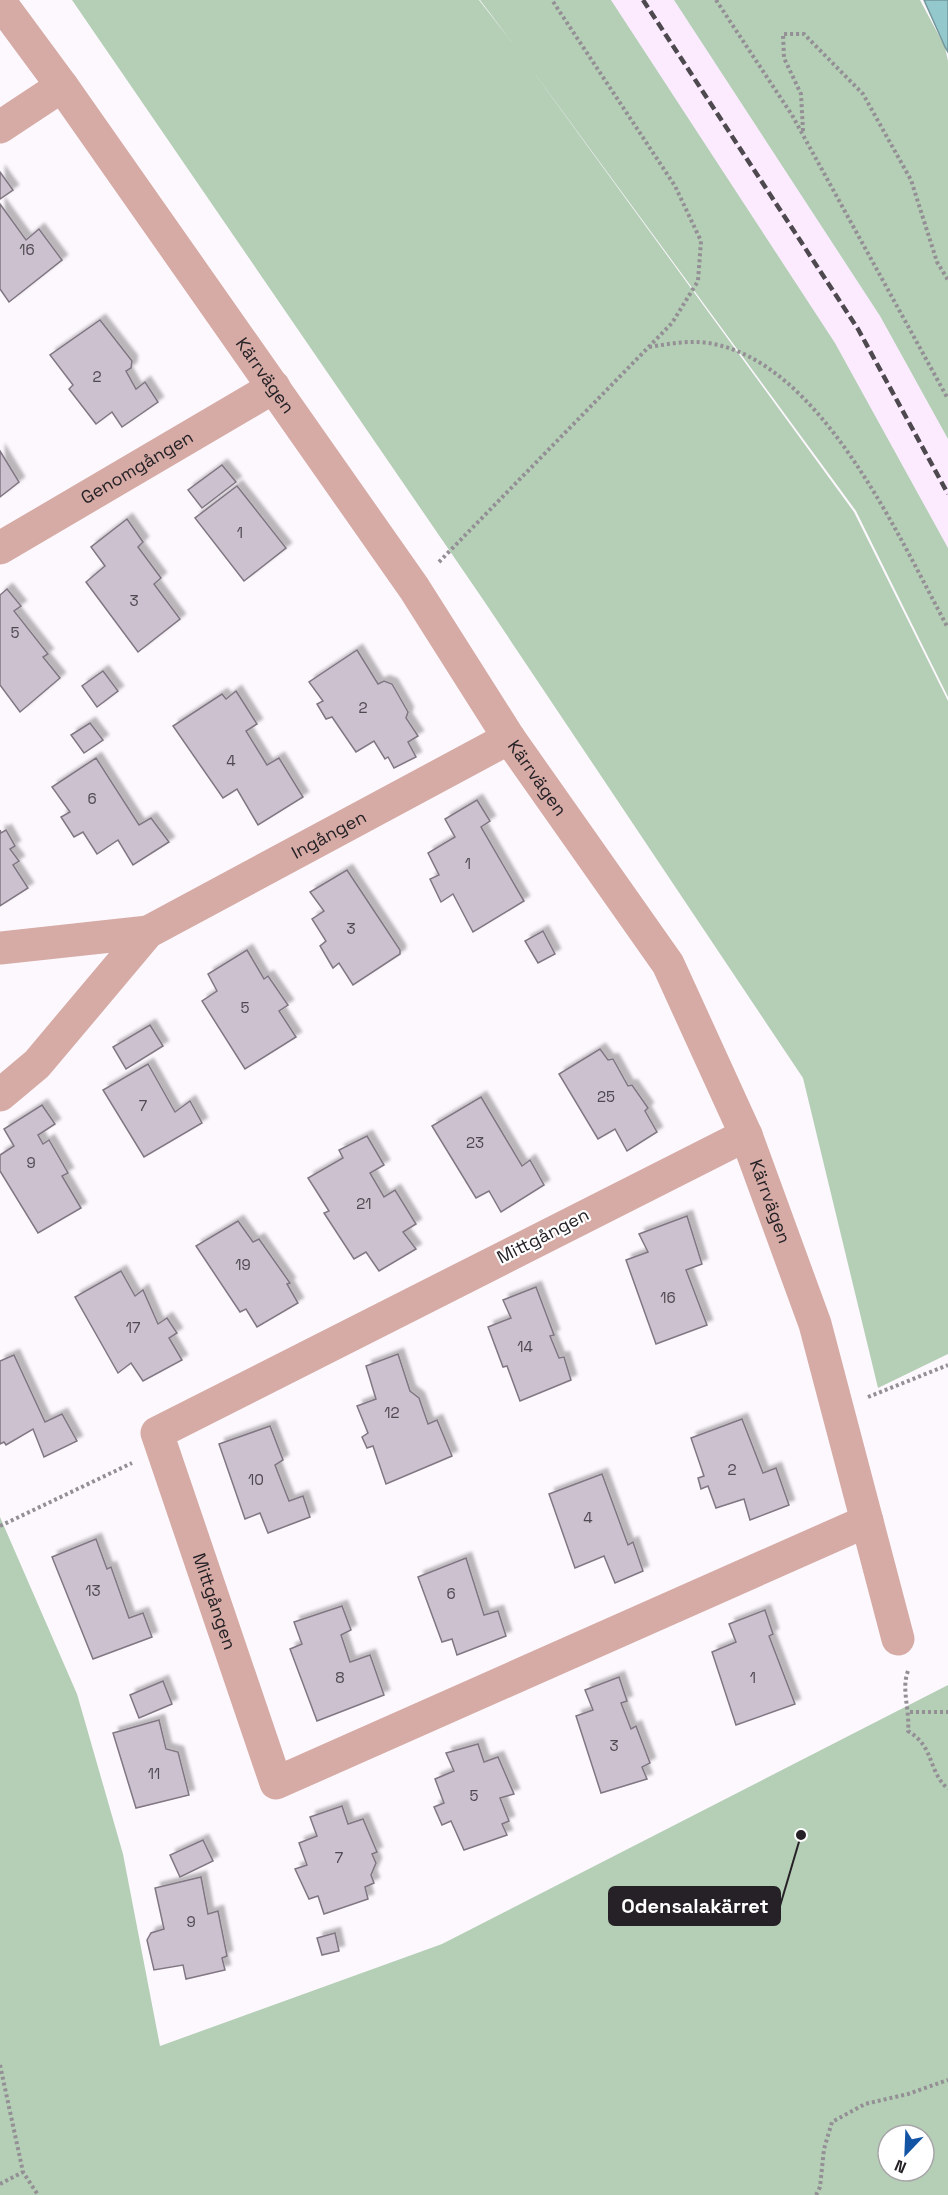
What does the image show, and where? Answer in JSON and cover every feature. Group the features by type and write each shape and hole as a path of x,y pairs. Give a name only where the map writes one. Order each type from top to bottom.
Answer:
{"street":[{"name":"Kärrvägen","path":"0,2 62,86 414,588 509,738 668,964 746,1135 815,1324 898,1639"},
{"path":"0,127 62,86"},
{"name":"Genomgången","path":"0,548 274,387"},
{"name":"Ingången","path":"0,1095 38,1064 148,932 509,738"},
{"name":"Ingången","path":"0,948 148,932"},
{"name":"Mittgången","path":"746,1135 157,1433 276,1783 867,1521"}],"path":[{"path":"414,588 672,323 698,281 700,241 675,186 552,0"},
{"path":"716,0 803,135 948,399"},
{"path":"803,135 801,94 784,58 783,34 804,34 863,94 911,180 937,262 948,280"},
{"path":"648,347 680,342 709,343 747,356 779,375 819,414 877,496 948,628"},
{"path":"837,1405 880,1394 948,1365"},
{"path":"0,1526 162,1448"},
{"path":"898,1639 908,1670 904,1682 910,1712 908,1731 922,1740 940,1782 948,1789"},
{"path":"910,1712 948,1712"},
{"path":"0,2065 23,2172 38,2195"},
{"path":"816,2195 820,2187 824,2149 832,2122 865,2104 908,2094 948,2080"},
{"path":"0,2184 23,2172"}],"shaded area":[{"path":"611,0 674,0 880,316 948,439 948,548 835,343"}],"green space":[{"path":"72,0 479,0 514,45 480,0 611,0 835,343 948,548 948,697 856,511 527,63 854,512 948,701 948,1354 878,1388 803,1078 482,598"},
{"path":"674,0 920,0 945,47 948,61 948,439 880,316"},
{"path":"0,1517 77,1694 123,1854 160,2046 442,1944 948,1685 948,2195 0,2195"}],"water":[{"path":"924,0 948,0 948,52 945,47"}],"building":[{"path":"0,172 13,190 0,199"},
{"path":"0,204 26,240 39,229 62,260 9,302 0,289"},
{"path":"100,320 132,361 131,368 126,371 136,389 145,382 158,402 122,427 112,412 96,424 69,389 73,385 50,355"},
{"path":"0,451 19,482 0,497"},
{"path":"222,465 236,482 202,508 188,490"},
{"path":"237,486 286,548 244,581 195,518"},
{"path":"127,519 143,542 138,547 161,578 154,584 180,619 138,652 86,582 105,566 91,547"},
{"path":"7,589 21,606 14,611 48,654 43,657 60,678 20,712 0,685 0,595"},
{"path":"357,650 378,684 384,681 392,684 408,712 406,718 418,736 408,742 416,757 394,768 388,757 385,759 374,741 356,752 332,717 326,719 317,704 323,701 309,682"},
{"path":"103,671 118,691 97,707 82,686"},
{"path":"236,691 257,724 246,731 267,765 279,758 303,797 258,825 237,789 223,798 173,726 222,694 226,699"},
{"path":"90,723 103,740 84,753 71,735"},
{"path":"96,758 139,825 151,818 169,842 133,865 118,840 97,854 83,832 74,837 61,817 70,812 52,787"},
{"path":"477,800 490,821 481,827 524,901 473,932 453,894 441,902 430,879 439,875 428,853 455,837 445,819"},
{"path":"0,830 1,833 6,830 15,846 10,849 19,861 13,865 28,888 0,906"},
{"path":"347,870 400,950 400,954 353,985 339,963 333,968 320,946 326,941 312,919 324,911 310,892"},
{"path":"543,931 555,954 538,963 525,941"},
{"path":"247,950 264,979 268,976 288,1005 279,1011 296,1037 245,1069 202,1001 217,991 208,974"},
{"path":"150,1025 163,1046 126,1069 113,1047"},
{"path":"600,1049 608,1060 613,1059 628,1086 632,1085 648,1108 645,1111 657,1132 627,1151 615,1129 598,1139 559,1074"},
{"path":"148,1064 175,1112 190,1101 202,1123 144,1157 103,1090"},
{"path":"481,1097 522,1166 530,1160 544,1185 501,1212 489,1191 476,1198 432,1126"},
{"path":"42,1105 55,1124 38,1135 43,1144 49,1140 68,1173 62,1176 81,1208 38,1233 0,1171 0,1155 14,1146 4,1129"},
{"path":"367,1136 384,1165 370,1173 384,1197 395,1190 416,1224 403,1232 416,1249 379,1271 366,1252 354,1259 324,1213 329,1211 308,1178 343,1158 339,1150"},
{"path":"687,1216 702,1264 686,1270 707,1325 656,1344 626,1260 648,1252 639,1234"},
{"path":"238,1221 253,1242 259,1239 290,1283 287,1284 298,1303 257,1327 246,1309 240,1312 196,1246"},
{"path":"121,1271 135,1296 143,1290 158,1324 167,1318 177,1333 169,1338 182,1360 143,1381 131,1363 118,1373 75,1297"},
{"path":"536,1287 554,1335 550,1336 559,1358 564,1357 571,1380 520,1401 507,1366 503,1367 488,1327 511,1318 503,1300"},
{"path":"398,1354 410,1391 419,1398 428,1424 437,1420 452,1456 386,1484 373,1446 367,1448 362,1437 368,1433 357,1406 376,1399 366,1366"},
{"path":"14,1355 45,1422 62,1414 77,1441 44,1457 33,1429 6,1445 4,1442 0,1444 0,1361"},
{"path":"742,1419 763,1473 776,1468 789,1505 750,1520 744,1499 716,1508 708,1486 701,1489 698,1478 704,1476 691,1438"},
{"path":"270,1426 283,1460 275,1465 289,1501 303,1496 310,1517 268,1533 260,1513 245,1519 219,1444"},
{"path":"602,1474 628,1545 633,1542 643,1571 615,1583 604,1556 575,1568 549,1494"},
{"path":"96,1539 107,1569 111,1567 129,1618 143,1613 152,1637 93,1659 52,1557"},
{"path":"466,1558 484,1615 498,1611 506,1636 457,1655 452,1639 442,1642 418,1577"},
{"path":"342,1606 351,1630 341,1635 350,1662 370,1655 384,1695 317,1721 290,1649 302,1644 294,1622"},
{"path":"765,1610 773,1634 769,1636 795,1704 736,1725 712,1652 736,1642 729,1624"},
{"path":"619,1677 627,1701 621,1703 631,1729 636,1726 650,1763 642,1767 647,1779 601,1793 576,1716 593,1710 585,1690"},
{"path":"163,1681 172,1704 139,1718 130,1695"},
{"path":"159,1720 166,1749 178,1752 189,1795 136,1808 113,1733"},
{"path":"478,1744 484,1762 498,1757 514,1794 500,1798 509,1821 502,1824 507,1835 464,1850 451,1821 442,1825 434,1807 444,1803 435,1779 454,1771 446,1753"},
{"path":"342,1806 348,1824 363,1819 377,1852 372,1854 376,1863 371,1875 374,1883 365,1887 368,1899 324,1914 318,1896 309,1899 295,1869 307,1865 299,1843 317,1836 310,1817"},
{"path":"203,1840 213,1861 180,1877 170,1855"},
{"path":"201,1877 208,1914 218,1911 227,1956 222,1958 225,1970 186,1979 183,1965 154,1970 147,1940 151,1933 164,1929 155,1888"},
{"path":"335,1933 339,1951 322,1955 317,1938"}],"railway":[{"path":"643,0 858,329 948,494"}],"place":[{"name":"Odensalakärret","path":"801,1835"}]}
